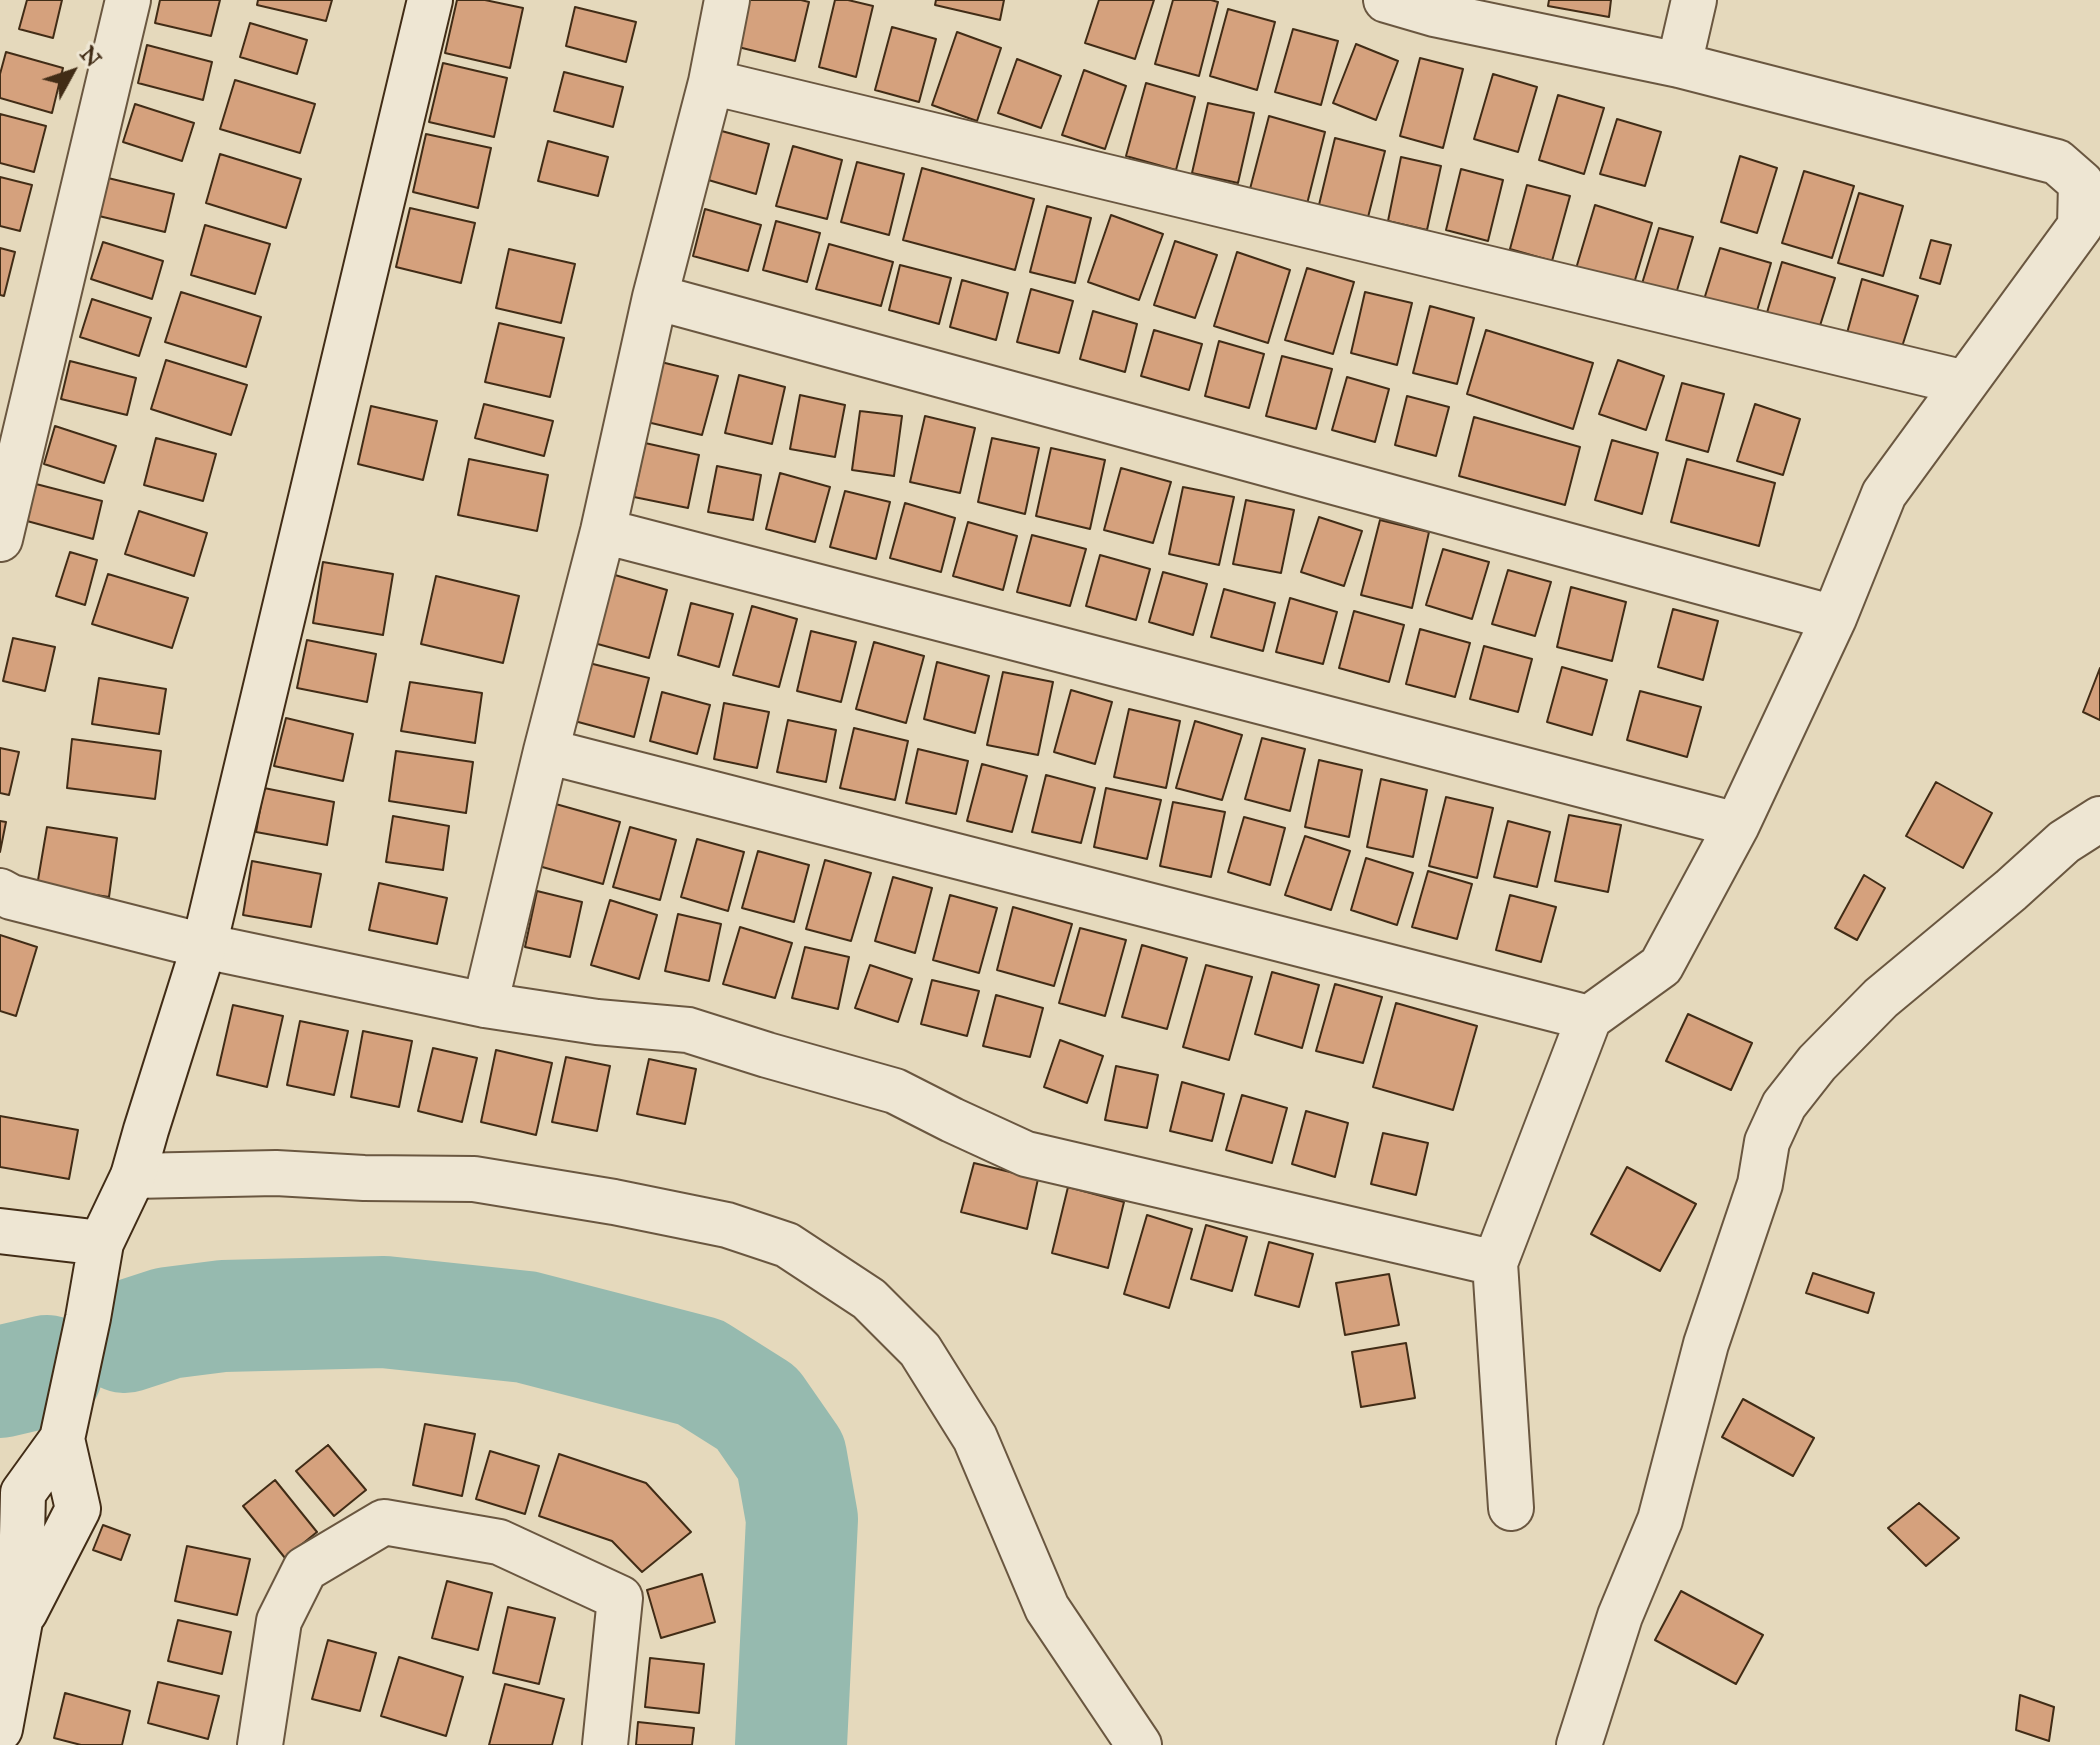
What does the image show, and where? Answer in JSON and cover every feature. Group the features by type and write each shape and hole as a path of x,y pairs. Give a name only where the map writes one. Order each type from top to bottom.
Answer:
{"street":[{"path":"0,539 128,0"},
{"path":"0,1729 20,1621 23,1493 62,1439 101,1243 133,1176 204,946 430,0"},
{"path":"485,1005 603,531 655,297 711,82 727,0"},
{"path":"1386,0 1436,7 1679,65 2057,162 2081,183 2080,226 1884,494 1834,618 1737,825 1661,966 1589,1018 1495,1263 1511,1508"},
{"path":"1679,65 1694,0"},
{"path":"711,82 1965,383"},
{"path":"655,297 1834,618"},
{"path":"603,531 1737,825"},
{"path":"546,751 1589,1018"},
{"path":"1579,1745 1620,1616 1660,1520 1706,1344 1760,1184 1767,1142 1784,1105 1817,1063 1881,998 2064,842 2100,819"},
{"path":"0,891 11,897 204,946 485,1005 597,1022 688,1030 895,1091 1026,1154 1495,1263"},
{"path":"133,1176 276,1173 474,1179 614,1202 727,1225 787,1245 869,1299 920,1350 975,1438 1047,1608 1139,1745"},
{"path":"0,1231 101,1243"},
{"path":"264,1744 279,1621 305,1569 384,1522 499,1542 620,1598 605,1745"}],"building":[{"path":"27,0 62,0 53,38 19,29"},
{"path":"160,0 220,0 211,36 155,23"},
{"path":"258,0 332,0 326,21 257,5"},
{"path":"457,0 485,0 523,8 510,68 445,53"},
{"path":"740,0 809,2 795,61 730,45"},
{"path":"835,0 873,6 856,77 819,67"},
{"path":"936,0 1004,0 1000,20 935,5"},
{"path":"1099,0 1154,0 1135,59 1085,43"},
{"path":"1173,0 1218,2 1199,76 1155,64"},
{"path":"1549,0 1611,0 1609,17 1548,6"},
{"path":"575,7 636,22 626,62 566,46"},
{"path":"1228,9 1275,22 1257,90 1210,76"},
{"path":"250,23 307,40 297,74 240,57"},
{"path":"892,27 936,39 919,102 875,90"},
{"path":"1293,29 1338,41 1321,105 1275,92"},
{"path":"957,32 1001,48 977,121 932,105"},
{"path":"1356,44 1398,61 1376,120 1333,103"},
{"path":"147,45 212,62 203,100 138,83"},
{"path":"6,52 63,68 52,113 0,98 0,74"},
{"path":"1420,58 1463,69 1443,148 1400,136"},
{"path":"1017,59 1061,76 1041,128 998,113"},
{"path":"443,63 507,78 494,137 429,122"},
{"path":"1084,70 1126,86 1105,149 1062,135"},
{"path":"564,72 623,87 613,127 554,111"},
{"path":"1493,74 1537,87 1518,152 1474,139"},
{"path":"235,80 315,104 300,153 220,129"},
{"path":"1146,83 1195,97 1176,170 1126,156"},
{"path":"1558,95 1604,108 1584,174 1539,160"},
{"path":"1208,103 1254,113 1238,183 1192,173"},
{"path":"135,104 194,123 182,161 123,142"},
{"path":"0,114 46,126 34,172 0,163"},
{"path":"1269,116 1325,132 1307,204 1250,189"},
{"path":"1617,119 1661,132 1645,186 1600,174"},
{"path":"718,130 769,144 756,194 705,179"},
{"path":"426,134 491,148 478,208 413,192"},
{"path":"1335,138 1385,151 1367,221 1318,209"},
{"path":"548,141 608,157 598,196 538,181"},
{"path":"793,146 842,160 827,219 776,206"},
{"path":"220,154 301,179 286,228 206,203"},
{"path":"1740,156 1777,168 1757,233 1721,222"},
{"path":"1401,157 1441,166 1427,230 1388,221"},
{"path":"857,162 904,174 889,235 841,222"},
{"path":"922,168 1034,199 1015,270 903,240"},
{"path":"1461,169 1503,180 1488,241 1446,230"},
{"path":"1804,171 1854,186 1832,258 1782,243"},
{"path":"0,177 32,185 20,231 0,226"},
{"path":"108,178 174,194 165,232 99,216"},
{"path":"1527,185 1570,196 1552,261 1510,249"},
{"path":"1859,193 1903,206 1883,276 1838,263"},
{"path":"1595,205 1652,223 1632,290 1575,272"},
{"path":"1047,206 1091,218 1075,283 1030,272"},
{"path":"410,208 475,223 461,283 396,267"},
{"path":"705,209 761,225 748,271 693,256"},
{"path":"1111,215 1163,234 1139,300 1088,282"},
{"path":"776,221 820,233 807,282 763,270"},
{"path":"205,225 270,244 255,294 191,275"},
{"path":"1659,228 1693,237 1675,297 1641,287"},
{"path":"1931,240 1951,245 1940,284 1920,278"},
{"path":"1175,241 1217,255 1195,318 1154,305"},
{"path":"103,242 163,261 152,299 91,279"},
{"path":"829,244 893,262 881,306 816,289"},
{"path":"0,248 15,252 4,296 0,295"},
{"path":"1720,248 1771,263 1754,321 1702,306"},
{"path":"509,249 575,264 561,323 496,308"},
{"path":"1237,252 1290,270 1268,343 1214,326"},
{"path":"1782,262 1835,278 1818,332 1766,316"},
{"path":"900,265 951,278 939,324 889,310"},
{"path":"1307,268 1354,282 1333,354 1285,340"},
{"path":"1862,279 1918,296 1901,350 1847,333"},
{"path":"962,280 1008,293 996,340 950,327"},
{"path":"1031,289 1073,301 1059,353 1017,342"},
{"path":"181,292 261,317 246,367 165,342"},
{"path":"1365,292 1412,303 1397,365 1351,353"},
{"path":"92,299 151,318 139,356 80,337"},
{"path":"1430,306 1474,318 1457,384 1413,373"},
{"path":"1093,311 1137,324 1125,372 1080,359"},
{"path":"499,323 564,338 550,397 485,382"},
{"path":"1154,330 1202,344 1189,390 1141,376"},
{"path":"1486,330 1593,363 1573,429 1467,394"},
{"path":"1219,341 1264,354 1249,408 1205,396"},
{"path":"1282,356 1332,369 1316,429 1266,416"},
{"path":"166,360 247,385 231,435 151,409"},
{"path":"1618,360 1664,376 1646,430 1599,414"},
{"path":"70,361 136,378 127,415 61,399"},
{"path":"661,362 718,376 702,435 647,422"},
{"path":"739,375 785,387 772,444 725,433"},
{"path":"1347,377 1389,389 1375,442 1332,430"},
{"path":"1682,383 1724,394 1708,452 1666,440"},
{"path":"800,395 845,405 835,457 790,449"},
{"path":"1407,396 1449,407 1436,456 1395,445"},
{"path":"484,404 553,421 544,456 475,438"},
{"path":"1755,404 1800,419 1783,475 1737,461"},
{"path":"371,406 437,421 423,480 358,464"},
{"path":"860,411 902,416 894,476 852,470"},
{"path":"925,416 975,428 960,493 910,482"},
{"path":"1474,417 1580,447 1565,505 1459,476"},
{"path":"55,426 116,446 104,483 44,464"},
{"path":"156,438 216,454 203,501 144,485"},
{"path":"992,438 1039,448 1025,514 978,502"},
{"path":"1612,440 1658,453 1642,514 1595,500"},
{"path":"645,443 699,455 688,508 634,497"},
{"path":"1051,448 1105,460 1090,529 1036,516"},
{"path":"469,459 548,475 537,531 458,515"},
{"path":"1687,459 1775,483 1759,546 1671,522"},
{"path":"717,466 761,475 753,520 708,512"},
{"path":"1121,468 1171,482 1153,543 1104,530"},
{"path":"780,473 830,487 815,542 766,529"},
{"path":"36,484 102,501 93,539 27,521"},
{"path":"1183,487 1234,497 1219,565 1169,554"},
{"path":"845,491 890,502 876,559 830,547"},
{"path":"1246,500 1294,510 1281,573 1233,564"},
{"path":"905,503 955,518 941,572 890,558"},
{"path":"139,511 207,533 194,576 125,554"},
{"path":"1319,517 1362,531 1344,586 1301,572"},
{"path":"1380,520 1429,532 1412,608 1361,595"},
{"path":"968,522 1017,536 1003,590 953,576"},
{"path":"1032,535 1086,549 1070,606 1017,592"},
{"path":"1443,549 1489,562 1472,619 1426,605"},
{"path":"70,552 97,560 85,605 56,596"},
{"path":"1100,555 1150,569 1136,620 1086,606"},
{"path":"323,562 393,574 383,635 313,623"},
{"path":"1508,570 1551,582 1535,636 1492,624"},
{"path":"601,571 667,590 649,658 583,640"},
{"path":"1163,572 1207,584 1193,635 1149,622"},
{"path":"108,574 188,598 172,648 92,624"},
{"path":"436,576 519,596 503,663 421,644"},
{"path":"1571,587 1626,602 1612,661 1557,647"},
{"path":"1224,589 1275,603 1263,651 1211,637"},
{"path":"1290,598 1337,612 1323,664 1276,652"},
{"path":"691,603 733,614 719,667 678,655"},
{"path":"752,606 797,619 779,687 733,675"},
{"path":"1673,609 1718,621 1703,680 1658,667"},
{"path":"1354,611 1404,625 1389,682 1339,668"},
{"path":"1420,629 1470,643 1455,697 1406,684"},
{"path":"811,631 856,642 841,702 797,691"},
{"path":"13,638 55,647 45,691 3,681"},
{"path":"307,640 376,654 367,702 297,688"},
{"path":"874,642 924,656 906,723 856,709"},
{"path":"1484,646 1532,659 1518,712 1470,699"},
{"path":"581,661 649,678 634,737 567,719"},
{"path":"937,662 989,676 975,733 924,719"},
{"path":"1562,667 1607,680 1592,735 1547,722"},
{"path":"2100,668 2100,720 2083,712"},
{"path":"1003,672 1053,682 1038,755 987,745"},
{"path":"99,678 166,689 159,734 92,724"},
{"path":"410,682 482,693 475,743 401,731"},
{"path":"1071,690 1112,702 1095,764 1054,752"},
{"path":"1640,691 1701,707 1687,757 1627,740"},
{"path":"662,692 710,705 697,754 650,741"},
{"path":"724,703 769,712 757,768 714,759"},
{"path":"1129,709 1180,721 1166,788 1114,777"},
{"path":"286,718 353,734 343,781 274,766"},
{"path":"788,720 836,730 826,782 777,772"},
{"path":"1195,721 1242,735 1222,800 1176,788"},
{"path":"854,728 908,741 895,800 840,788"},
{"path":"1262,738 1305,749 1290,811 1245,799"},
{"path":"72,739 161,751 155,799 67,788"},
{"path":"0,748 19,752 9,795 0,793"},
{"path":"918,749 968,761 956,814 906,803"},
{"path":"396,751 473,762 466,813 389,801"},
{"path":"1319,760 1362,770 1349,837 1305,827"},
{"path":"982,764 1027,776 1012,832 967,821"},
{"path":"1046,775 1095,788 1081,843 1032,832"},
{"path":"1381,779 1427,790 1413,857 1367,847"},
{"path":"1936,782 1992,813 1963,868 1906,836"},
{"path":"264,788 334,802 327,845 256,832"},
{"path":"1106,788 1161,800 1147,859 1094,847"},
{"path":"1446,797 1493,808 1477,878 1429,866"},
{"path":"545,801 620,822 603,884 528,863"},
{"path":"1173,802 1225,812 1211,877 1160,866"},
{"path":"1569,815 1621,825 1608,892 1555,881"},
{"path":"393,816 449,826 443,870 386,862"},
{"path":"1244,817 1285,828 1270,885 1228,872"},
{"path":"0,821 6,822 0,852"},
{"path":"1508,821 1550,832 1537,887 1494,877"},
{"path":"47,827 117,838 109,897 37,886"},
{"path":"630,827 676,840 660,900 613,887"},
{"path":"1305,836 1350,851 1331,910 1285,895"},
{"path":"697,839 744,852 728,911 681,897"},
{"path":"758,851 809,865 794,922 742,908"},
{"path":"1366,858 1413,873 1397,925 1351,910"},
{"path":"825,860 871,873 851,941 806,929"},
{"path":"252,861 321,874 311,927 243,915"},
{"path":"1428,871 1472,884 1457,939 1412,927"},
{"path":"1864,875 1885,888 1857,940 1835,928"},
{"path":"893,877 932,888 915,953 875,941"},
{"path":"379,883 447,898 437,944 369,930"},
{"path":"537,891 582,902 570,957 525,947"},
{"path":"950,895 997,908 979,973 933,960"},
{"path":"1510,895 1556,907 1541,962 1496,950"},
{"path":"610,900 657,915 639,979 591,965"},
{"path":"1013,907 1072,924 1054,986 997,970"},
{"path":"678,914 721,924 709,981 665,971"},
{"path":"740,927 792,943 775,998 723,984"},
{"path":"1080,928 1126,940 1105,1016 1059,1003"},
{"path":"0,935 37,947 16,1016 0,1011"},
{"path":"1142,945 1187,958 1167,1029 1122,1017"},
{"path":"805,947 849,957 838,1009 792,998"},
{"path":"870,965 912,979 898,1022 855,1008"},
{"path":"1206,965 1252,977 1229,1060 1183,1047"},
{"path":"1272,972 1319,985 1302,1048 1255,1034"},
{"path":"932,980 979,991 967,1036 921,1024"},
{"path":"1335,984 1382,997 1363,1063 1316,1051"},
{"path":"996,995 1043,1008 1030,1057 983,1046"},
{"path":"1396,1003 1477,1026 1453,1110 1373,1087"},
{"path":"233,1005 283,1016 267,1087 217,1075"},
{"path":"1688,1014 1752,1043 1731,1090 1666,1061"},
{"path":"300,1021 348,1031 334,1095 287,1085"},
{"path":"363,1031 412,1041 399,1107 351,1097"},
{"path":"1060,1040 1103,1056 1087,1103 1044,1087"},
{"path":"433,1048 477,1058 462,1122 418,1111"},
{"path":"496,1050 552,1063 536,1135 481,1122"},
{"path":"566,1057 610,1066 597,1131 552,1122"},
{"path":"649,1059 696,1069 685,1124 637,1114"},
{"path":"1116,1066 1158,1075 1147,1128 1105,1120"},
{"path":"1182,1082 1224,1094 1212,1141 1170,1131"},
{"path":"1242,1095 1287,1108 1272,1163 1226,1150"},
{"path":"1306,1111 1348,1123 1335,1177 1292,1164"},
{"path":"0,1116 78,1130 69,1179 0,1167"},
{"path":"1383,1133 1428,1143 1416,1195 1371,1184"},
{"path":"974,1163 1038,1179 1027,1229 961,1212"},
{"path":"1627,1167 1696,1204 1660,1271 1591,1234"},
{"path":"1068,1187 1124,1202 1108,1268 1052,1253"},
{"path":"1147,1215 1192,1229 1169,1308 1124,1294"},
{"path":"1206,1225 1247,1237 1232,1291 1191,1279"},
{"path":"1269,1242 1313,1254 1299,1307 1255,1295"},
{"path":"1813,1273 1874,1293 1868,1313 1806,1293"},
{"path":"1389,1274 1399,1325 1345,1335 1336,1283"},
{"path":"1406,1343 1415,1398 1361,1407 1352,1352"},
{"path":"1743,1399 1814,1438 1793,1476 1722,1437"},
{"path":"425,1424 475,1434 462,1496 413,1485"},
{"path":"328,1445 366,1490 334,1516 296,1471"},
{"path":"490,1451 539,1466 525,1514 476,1499"},
{"path":"559,1454 646,1483 691,1532 642,1572 612,1541 539,1516"},
{"path":"275,1480 317,1532 285,1558 243,1506"},
{"path":"1919,1503 1959,1538 1926,1566 1888,1528"},
{"path":"103,1525 130,1535 121,1560 93,1550"},
{"path":"187,1546 250,1559 237,1615 175,1601"},
{"path":"702,1574 715,1622 661,1638 647,1590"},
{"path":"447,1581 492,1593 478,1650 432,1638"},
{"path":"1681,1591 1763,1635 1736,1684 1655,1640"},
{"path":"508,1607 555,1618 539,1684 493,1673"},
{"path":"178,1620 231,1632 222,1674 168,1661"},
{"path":"328,1640 376,1653 360,1711 312,1699"},
{"path":"399,1657 463,1677 446,1736 381,1716"},
{"path":"650,1658 704,1664 699,1713 645,1707"},
{"path":"158,1682 219,1696 208,1739 148,1723"},
{"path":"505,1684 564,1699 552,1745 489,1745"},
{"path":"65,1693 130,1711 122,1745 81,1745 54,1738"},
{"path":"2020,1695 2054,1707 2049,1741 2016,1730"},
{"path":"638,1722 694,1728 692,1745 636,1745"}],"waterway":[{"path":"125,1337 168,1323 223,1316 384,1312 526,1327 700,1372 757,1408 791,1457 802,1519 791,1745"},
{"path":"0,1382 47,1371"}]}
